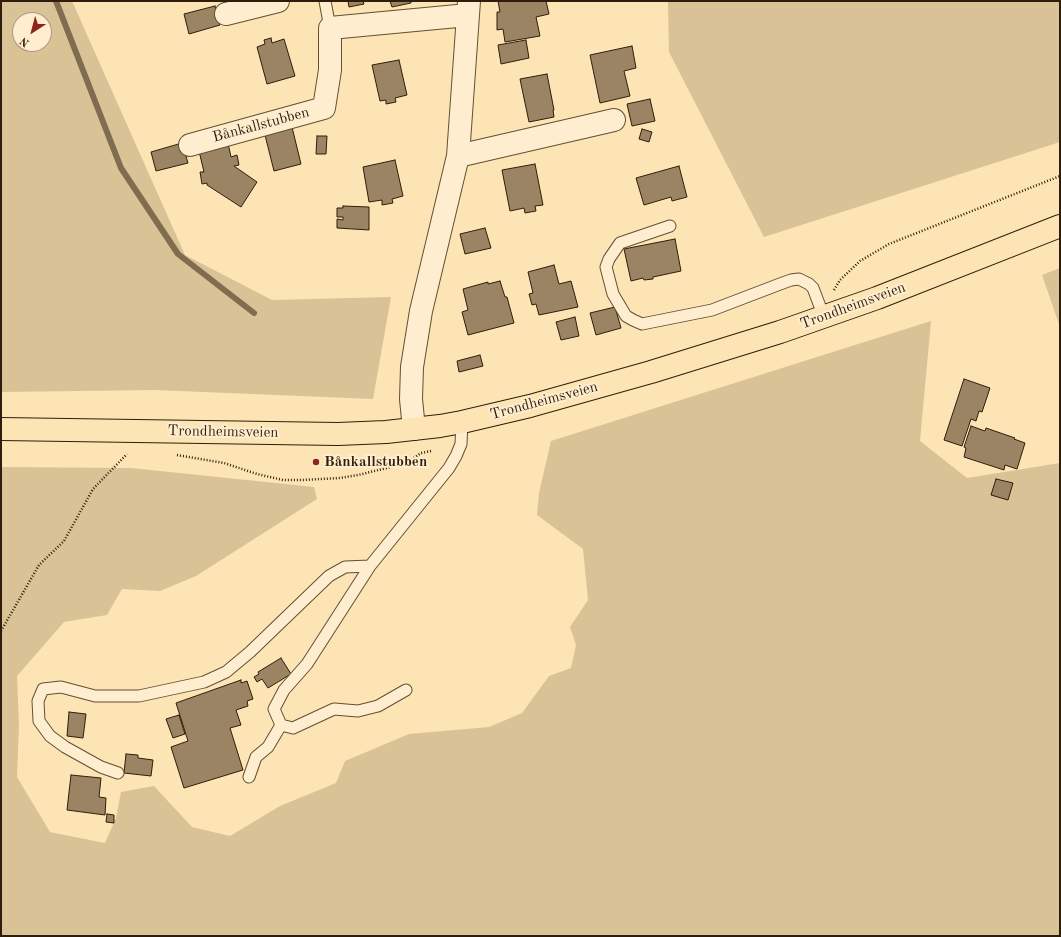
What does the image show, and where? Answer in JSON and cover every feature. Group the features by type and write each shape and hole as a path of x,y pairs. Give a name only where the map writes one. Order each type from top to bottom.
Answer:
{"highway":[{"name":"Trondheimsveien","path":"1,429 331,434 386,432 462,422 530,406 658,370 824,317 1060,226"}],"street":[{"path":"226,14 278,1"},
{"path":"330,28 468,8 458,156 421,311 412,367 411,399 414,429"},
{"name":"Bånkallstubben","path":"190,145 324,108 330,70 330,28"},
{"path":"458,156 614,120"}],"lane":[{"name":"Bånkallstubben","path":"325,1 330,28"},
{"path":"670,226 620,243 609,258 606,267 613,294 626,316 642,324 712,310 786,282 799,279 809,284 813,288 824,317"},
{"path":"281,725 274,709 284,690 307,664 370,566 449,468 461,444 462,422"},
{"path":"118,773 100,767 65,747 50,736 39,721 38,701 43,689 61,687 95,696 139,696 204,682 226,672 250,652 329,576 346,567 370,566"},
{"path":"281,725 293,728 334,709 358,711 378,706 406,690"},
{"path":"249,776 256,757 268,747 281,725"}],"path":[{"path":"834,290 840,280 860,261 889,244 1060,176"},
{"path":"1,631 39,565 64,541 93,488 127,454"}],"shaded area":[{"path":"1,1 72,1 185,255 272,300 391,297 373,399 155,390 1,392"},
{"path":"668,1 1060,1 1060,142 764,237 669,52"},
{"path":"1060,268 1060,327 1042,275"},
{"path":"931,321 920,441 967,478 1060,463 1060,936 1,936 1,467 131,468 314,487 317,499 196,576 160,591 122,589 107,615 64,622 17,676 19,726 17,777 50,832 105,843 116,818 121,792 154,786 192,827 230,836 280,806 336,783 345,761 409,734 489,727 522,713 549,676 571,668 576,645 570,627 588,600 583,549 537,515 539,493 551,441"}],"building":[{"path":"348,1 363,1 364,4 349,7"},
{"path":"390,1 411,1 411,3 392,7"},
{"path":"498,1 546,1 549,14 536,17 540,36 505,42 503,29 497,30 497,12 500,12"},
{"path":"215,6 220,25 189,34 184,14"},
{"path":"271,38 272,43 284,39 295,76 267,84 257,47 265,44 264,40"},
{"path":"526,40 529,58 501,64 498,45"},
{"path":"632,46 636,68 624,71 630,96 600,103 590,55"},
{"path":"399,60 407,95 395,98 396,102 386,104 386,100 380,101 372,65"},
{"path":"547,74 554,117 529,122 520,79"},
{"path":"650,99 655,121 632,126 627,104"},
{"path":"292,127 301,164 274,171 265,135"},
{"path":"642,129 652,132 649,142 639,139"},
{"path":"317,136 327,136 326,154 316,154"},
{"path":"182,143 188,163 156,171 151,152"},
{"path":"228,143 231,157 237,155 239,165 234,166 257,182 241,207 207,185 207,183 202,184 200,172 204,172 199,151"},
{"path":"395,160 403,196 392,199 393,203 382,205 382,200 369,202 363,167"},
{"path":"535,164 543,205 535,206 536,211 525,213 524,208 510,211 502,170"},
{"path":"679,166 687,197 672,201 671,197 644,205 636,178"},
{"path":"343,206 369,207 369,230 337,228 337,219 343,220 343,217 337,217 337,208 343,208"},
{"path":"485,228 491,248 465,254 460,234"},
{"path":"675,239 681,271 653,277 653,279 644,280 643,278 631,281 624,249"},
{"path":"554,265 559,284 571,281 578,307 539,315 536,304 532,305 529,294 533,293 528,272"},
{"path":"500,281 505,297 507,297 514,323 468,335 462,312 468,310 463,289 488,282 488,284"},
{"path":"615,307 621,328 596,335 590,313"},
{"path":"575,317 579,336 561,340 556,322"},
{"path":"480,355 483,366 459,372 457,361"},
{"path":"964,379 990,388 982,412 979,411 976,421 971,419 962,446 944,440"},
{"path":"971,426 985,431 986,428 1025,443 1017,469 1005,465 1004,470 964,457 966,448 964,447"},
{"path":"996,479 1013,483 1008,500 991,495"},
{"path":"281,658 291,674 268,688 262,679 257,682 254,677 259,674 258,672"},
{"path":"241,680 241,683 247,681 253,699 247,701 248,706 236,710 241,725 230,728 243,770 184,788 171,747 188,741 176,703"},
{"path":"69,712 86,714 83,738 67,736"},
{"path":"179,715 185,734 173,738 166,719"},
{"path":"126,754 138,755 138,758 153,760 151,776 124,773"},
{"path":"71,775 101,778 99,797 106,798 105,815 67,810"},
{"path":"107,814 114,815 114,823 106,822"}],"waterway":[{"path":"56,1 121,168 178,254 254,313"}],"place":[{"name":"Bånkallstubben","path":"316,462"}]}
